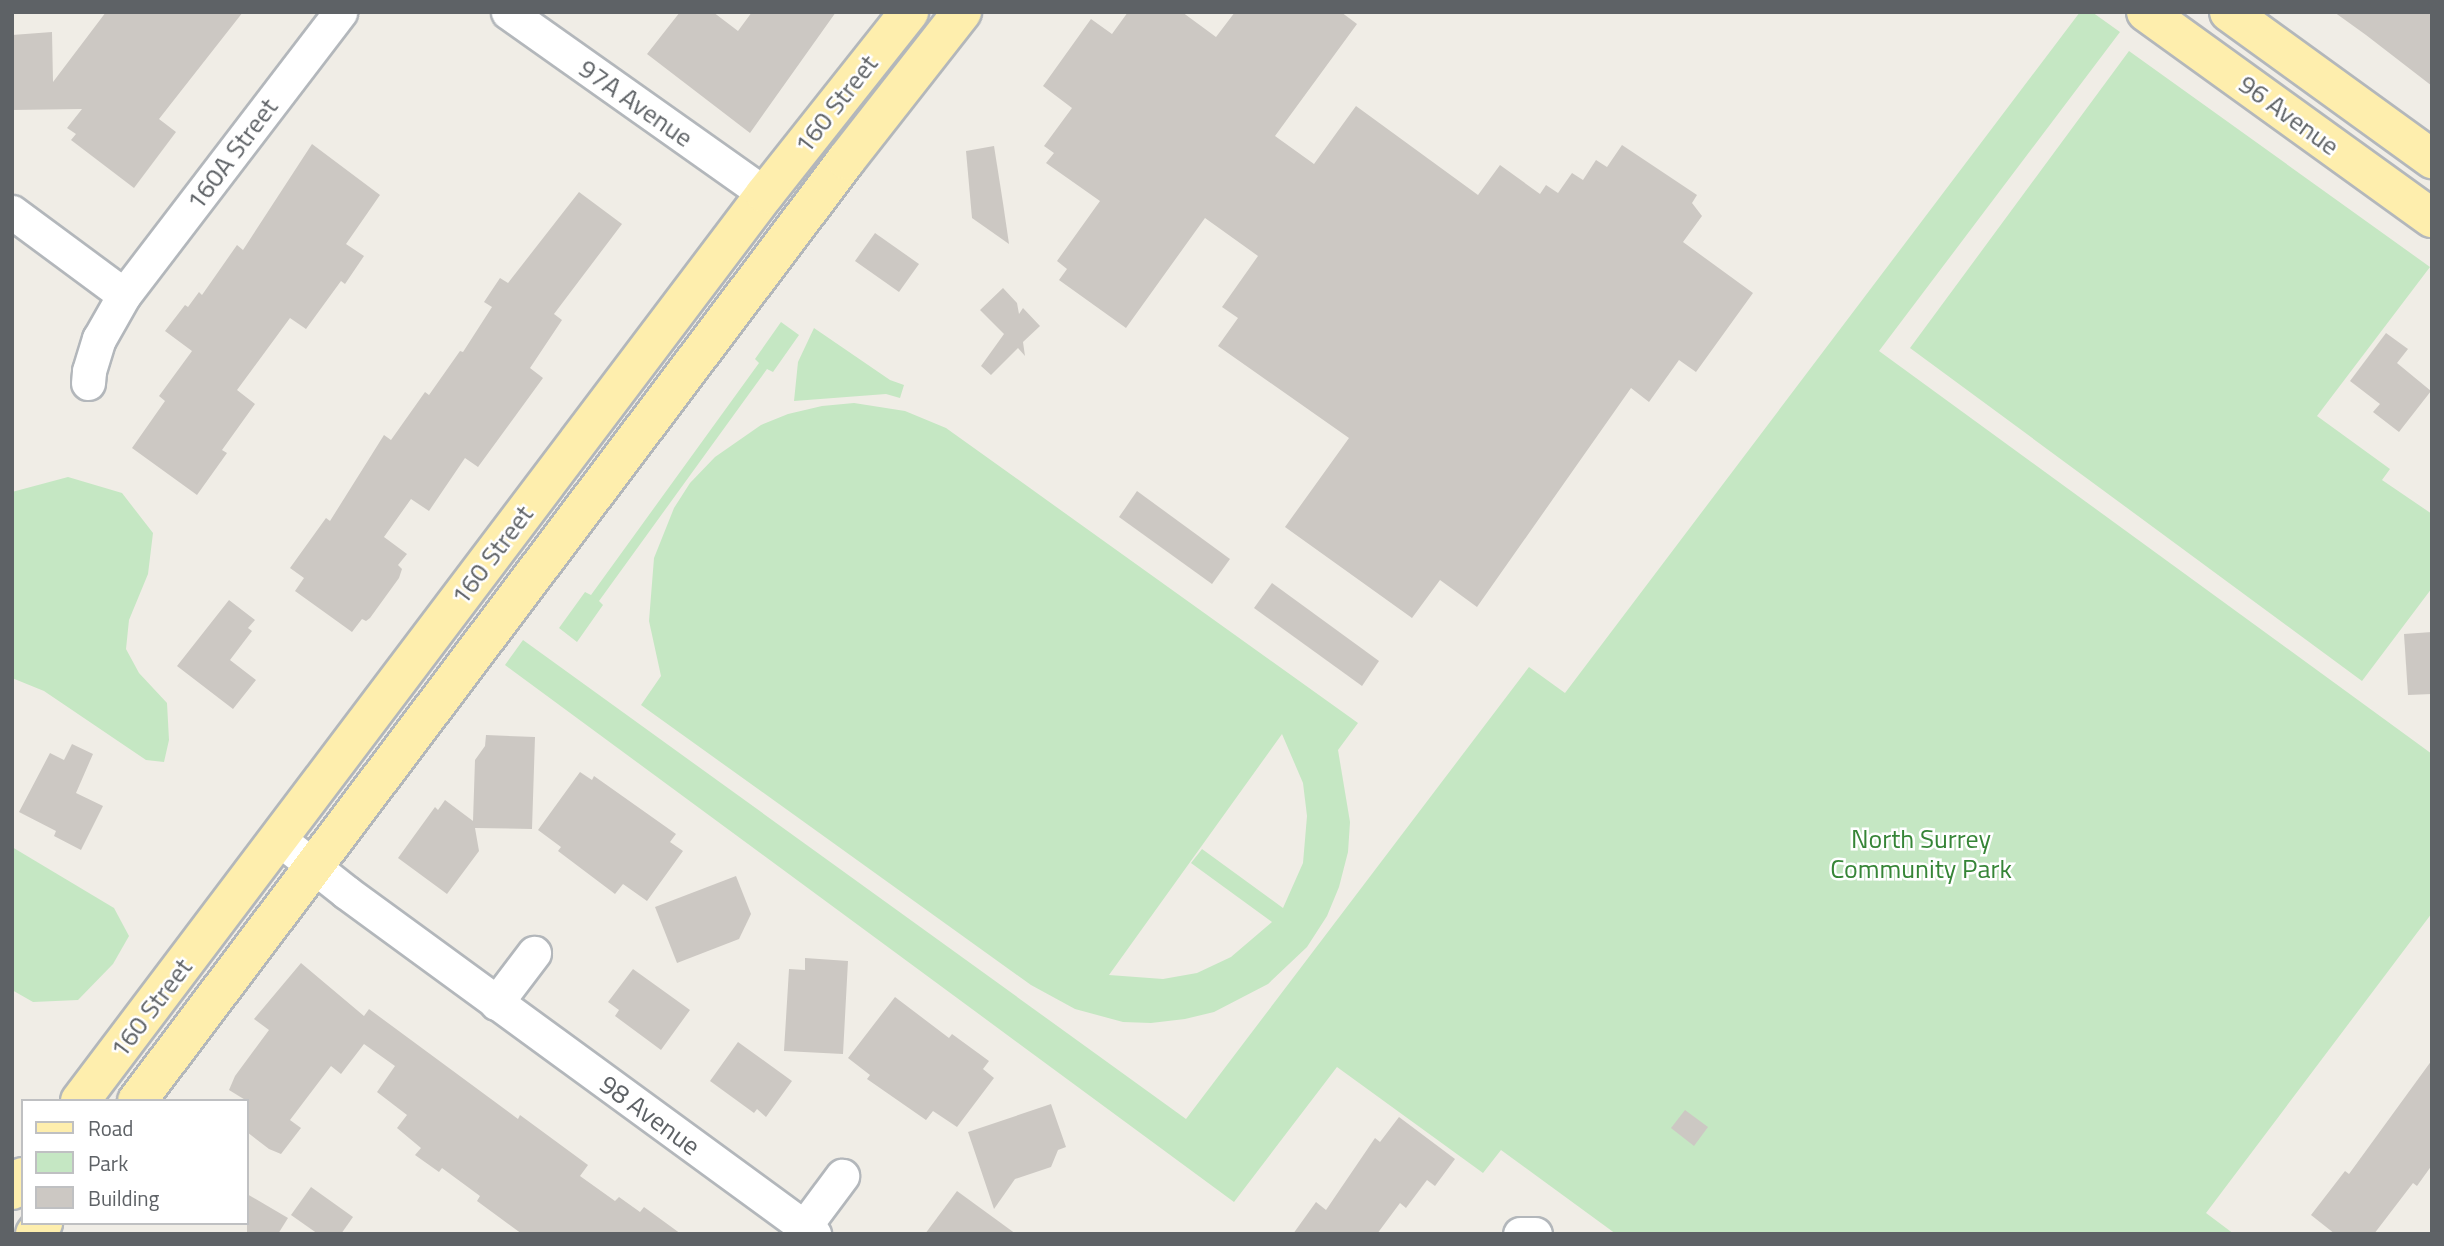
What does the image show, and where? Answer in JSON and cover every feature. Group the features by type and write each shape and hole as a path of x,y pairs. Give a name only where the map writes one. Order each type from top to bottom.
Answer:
{"main road":[{"name":"160 Street","path":"82,1099 765,194 909,12"},
{"name":"160 Street","path":"139,1099 846,160 962,12"},
{"name":"96 Avenue","path":"2146,12 2432,218"},
{"name":"96 Avenue","path":"2229,12 2432,159"}],"street":[{"name":"160A Street","path":"88,383 99,339 124,295 340,12"},
{"name":"97A Avenue","path":"508,12 765,194"},
{"path":"12,212 124,295"},
{"name":"98 Avenue","path":"279,839 496,1003 809,1230 842,1176"},
{"path":"496,1003 534,953"},
{"path":"1520,1234 1535,1234"}],"green space":[{"name":"North Surrey Community Park","path":"2080,12 2092,12 2120,32 1879,351 2432,754 2432,913 2206,1213 2234,1234 1616,1234 1501,1150 1483,1173 1337,1067 1234,1202 505,665 523,640 1186,1119 1529,667 1565,693"},
{"path":"2129,51 2430,267 2317,416 2390,469 2382,480 2432,514 2432,588 2362,681 1910,348"},
{"path":"781,322 799,335 773,372 767,369 599,601 603,605 577,642 559,628 585,592 591,595 759,363 755,359"},
{"path":"814,328 890,380 904,385 900,398 886,394 794,401 798,362"},
{"path":"854,403 905,411 946,428 1358,723 1338,750 1350,822 1348,852 1339,887 1327,916 1307,947 1268,984 1214,1012 1185,1019 1151,1023 1123,1022 1075,1009 1031,985 641,705 661,676 649,621 654,558 674,508 690,483 715,457 761,425 788,414 822,406","holes":["1282,734 1303,783 1307,816 1303,863 1283,908 1202,849 1191,863 1272,922 1231,957 1197,973 1163,979 1109,975"]},
{"path":"68,477 122,493 153,533 148,574 129,620 126,649 139,673 167,703 169,740 164,762 146,760 44,691 12,678 12,492"},
{"path":"12,847 114,908 129,936 113,964 78,1000 33,1002 12,990"}],"building":[{"path":"106,12 243,12 159,119 176,132 134,188 71,140 76,134 67,128 82,109 12,110 12,35 52,32 53,82"},
{"path":"680,12 713,12 738,31 752,12 836,12 750,133 647,54"},
{"path":"1128,12 1182,12 1216,37 1235,12 1341,12 1357,24 1275,136 1314,164 1356,106 1478,195 1500,165 1540,194 1546,185 1558,193 1572,173 1583,180 1596,160 1607,167 1622,145 1697,195 1692,203 1702,216 1683,242 1753,293 1696,372 1679,360 1649,402 1631,388 1477,607 1440,580 1412,618 1285,527 1349,438 1218,346 1238,318 1222,307 1258,256 1205,218 1126,328 1059,280 1067,269 1057,261 1100,201 1046,163 1054,153 1044,146 1072,108 1043,86 1091,19 1112,34"},
{"path":"2334,12 2432,12 2432,86 2366,35"},
{"path":"312,144 380,195 346,244 364,256 345,284 341,281 306,329 290,318 237,390 255,404 222,450 227,453 197,495 132,448 165,401 159,396 192,351 165,331 185,305 188,307 199,292 202,295 237,245 243,250"},
{"path":"994,146 1009,244 972,218 966,151"},
{"path":"579,192 622,224 554,314 562,320 530,368 543,378 478,467 465,458 429,511 411,499 384,537 407,554 398,565 402,569 399,578 370,618 366,621 362,619 352,632 295,591 304,578 290,568 326,518 330,521 384,435 391,440 425,392 429,395 460,351 463,352 492,307 484,302 500,278 508,283"},
{"path":"875,233 919,264 899,292 855,261"},
{"path":"1003,288 1017,303 1019,314 1023,308 1040,326 1023,342 1025,356 1018,348 991,375 981,366 1004,334 980,310"},
{"path":"2386,333 2408,349 2397,363 2431,391 2399,432 2373,412 2380,404 2350,381"},
{"path":"1137,491 1230,559 1212,584 1119,517"},
{"path":"1272,583 1379,661 1362,686 1254,608"},
{"path":"229,600 255,620 248,628 252,631 230,660 256,680 233,709 177,666"},
{"path":"2432,632 2432,694 2408,695 2404,634"},
{"path":"486,735 535,737 532,829 475,828 479,851 447,894 398,858 435,807 438,810 445,800 473,821 475,760 485,746"},
{"path":"72,744 93,754 76,793 103,806 81,850 54,836 56,831 19,812 50,753 64,760"},
{"path":"580,772 592,780 594,776 676,834 670,842 683,851 647,901 623,884 615,894 558,851 561,847 538,830"},
{"path":"736,876 751,914 739,939 677,963 655,907"},
{"path":"805,958 848,961 843,1054 784,1051 789,969 805,970"},
{"path":"301,963 364,1016 369,1009 518,1119 520,1115 588,1165 580,1176 615,1201 619,1197 640,1212 644,1207 681,1234 522,1234 477,1201 480,1196 442,1168 439,1172 415,1155 421,1148 397,1128 407,1115 377,1092 395,1066 364,1044 341,1074 331,1066 290,1120 301,1128 281,1154 269,1149 248,1133 248,1099 229,1090 235,1076 269,1030 254,1019"},
{"path":"633,969 690,1010 661,1050 615,1016 619,1010 608,1002"},
{"path":"895,997 949,1038 952,1034 989,1061 983,1069 994,1078 957,1127 933,1111 926,1120 867,1079 870,1075 848,1058"},
{"path":"738,1042 792,1081 766,1117 757,1109 754,1113 710,1081"},
{"path":"2432,1060 2432,1165 2417,1186 2413,1183 2374,1234 2335,1234 2311,1215 2345,1171 2349,1174"},
{"path":"1051,1104 1066,1147 1058,1150 1051,1167 1015,1179 994,1209 968,1132"},
{"path":"1685,1110 1708,1127 1694,1146 1671,1128"},
{"path":"1399,1117 1455,1159 1435,1186 1427,1180 1406,1208 1400,1203 1377,1234 1293,1234 1316,1202 1326,1210 1375,1138 1380,1142"},
{"path":"311,1187 353,1217 341,1234 318,1234 291,1215"},
{"path":"957,1191 1016,1234 925,1234"},
{"path":"248,1195 288,1218 278,1234 247,1234"}]}
